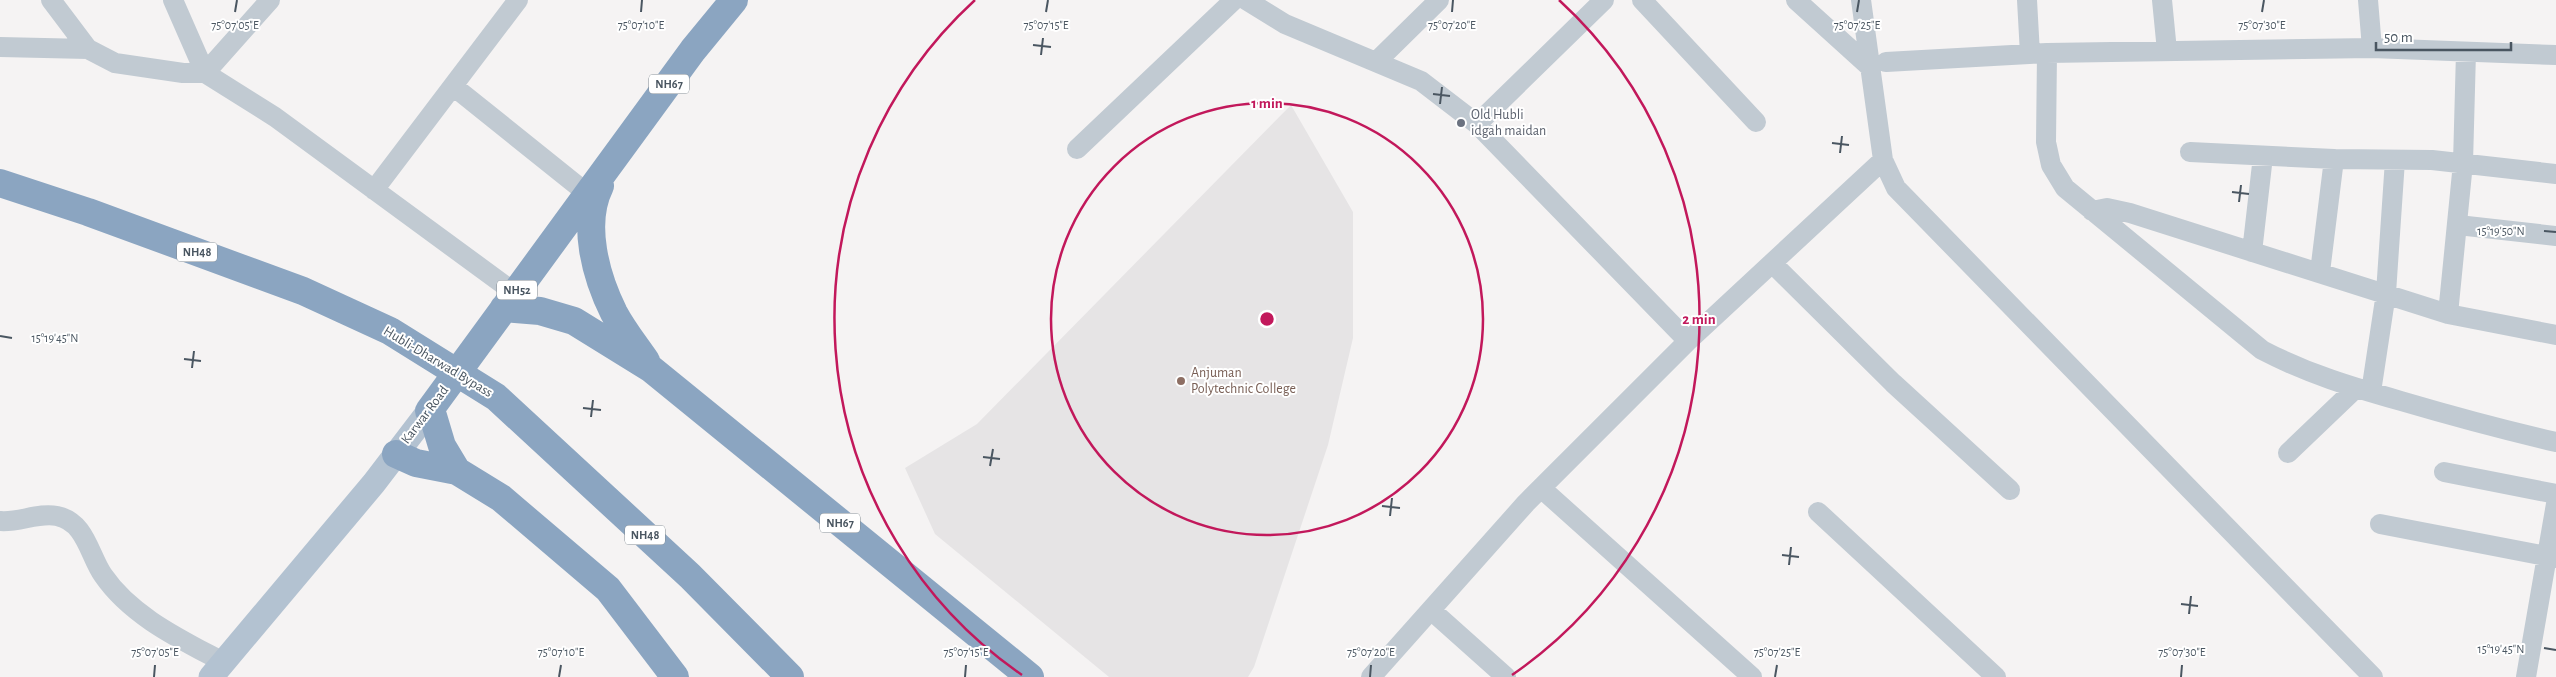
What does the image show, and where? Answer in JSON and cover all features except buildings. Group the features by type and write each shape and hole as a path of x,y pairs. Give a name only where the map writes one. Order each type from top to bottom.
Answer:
{"highway":[{"name":"Karwar Road","path":"429,411 509,300 607,171 693,50 734,0"},
{"name":"NH67","path":"607,171 595,195 590,235 600,275 614,312 650,368 1030,677"},
{"name":"Hubli-Dharwad Bypass","path":"0,183 88,212 303,291 390,331 496,397 690,576 790,677"},
{"path":"509,300 574,321 650,368"},
{"path":"429,411 433,416 442,446 457,472"},
{"path":"396,454 416,463 457,472 501,498 608,589 675,677"}],"main road":[{"name":"Karwar Road","path":"217,669 396,454 429,411"}],"street":[{"path":"51,0 88,49"},
{"path":"173,0 205,73"},
{"path":"205,73 270,0"},
{"path":"374,190 518,0"},
{"path":"1077,149 1234,0"},
{"path":"1246,0 1285,24 1356,52 1421,82 1477,124 1688,341"},
{"path":"1377,61 1439,0"},
{"path":"1477,124 1604,0"},
{"path":"1642,0 1756,122"},
{"path":"1796,0 1878,64 2039,54 2372,48 2556,55"},
{"path":"1861,0 1878,64 1883,160 1896,188 2373,677"},
{"path":"2026,0 2039,54 2046,142 2051,165 2065,188 2092,211 2262,350 2299,369 2482,425 2556,442"},
{"path":"2162,0 2167,51"},
{"path":"2368,0 2372,48"},
{"path":"0,47 88,49 115,62 183,73 205,73 275,117 374,190 509,300"},
{"path":"2448,314 2463,163 2466,52"},
{"path":"453,86 589,195"},
{"path":"2190,152 2334,159 2432,160 2556,174"},
{"path":"2252,252 2264,156"},
{"path":"2320,272 2334,159"},
{"path":"1371,677 1541,488 1688,341 1883,160"},
{"path":"2288,453 2363,390 2386,293 2395,160"},
{"path":"2092,211 2107,208 2130,213 2448,314 2556,335"},
{"path":"2458,225 2556,236"},
{"path":"1772,263 1893,384 2010,490"},
{"path":"2444,472 2556,494"},
{"path":"1541,488 1752,677"},
{"path":"2526,677 2552,557 2556,504"},
{"path":"1818,512 1996,677"},
{"path":"0,521 57,516 73,525 85,536 103,575 132,607 182,640 217,669"},
{"path":"2380,524 2552,557"},
{"path":"1431,610 1506,677"}],"shaded area":[{"name":"Anjuman Polytechnic College","path":"1291,105 1353,212 1353,338 1328,445 1254,667 1248,677 1109,677 935,534 905,468 977,424"}],"place":[{"name":"Old Hubli idgah maidan","path":"1461,123"},
{"name":"Anjuman Polytechnic College","path":"1181,381"}]}
